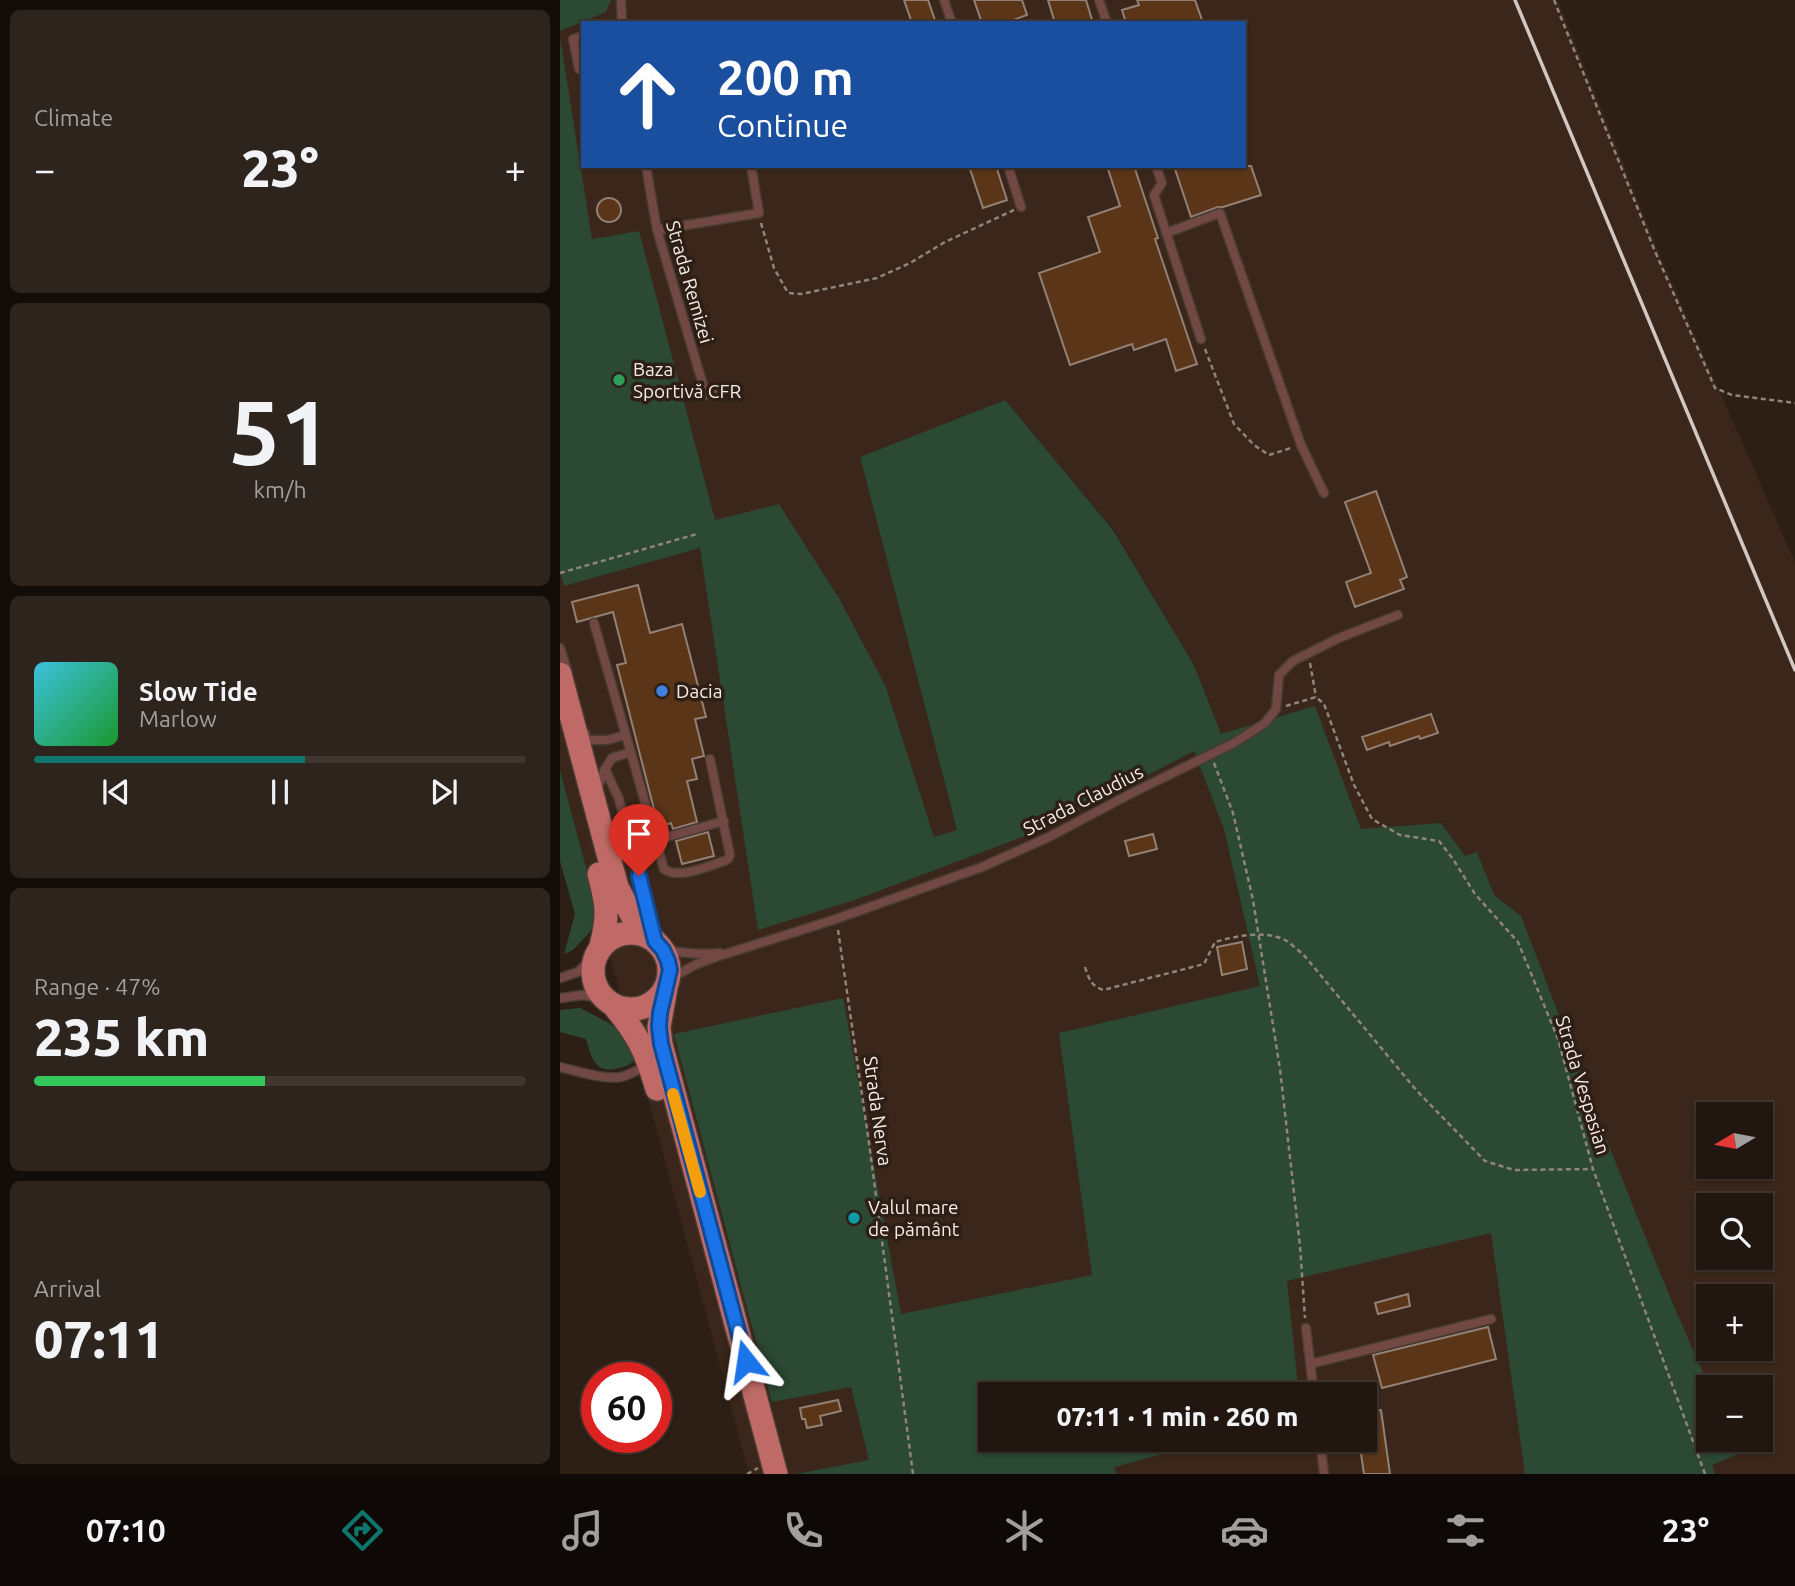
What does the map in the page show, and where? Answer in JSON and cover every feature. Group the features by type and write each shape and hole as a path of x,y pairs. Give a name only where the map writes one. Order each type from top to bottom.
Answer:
{"main road":[{"path":"560,674 620,895 635,922 659,946 668,961 659,1027 661,1044 762,1472"},
{"path":"560,729 606,898 607,923 592,967 593,979 597,990 632,1028 642,1044 649,1064 762,1472"},
{"path":"598,951 609,939 627,932 647,936 659,946"},
{"path":"609,1003 626,1010 650,1005 659,998 667,983"}],"lane":[{"path":"621,0 622,21"},
{"path":"944,0 951,21"},
{"path":"1099,0 1106,21"},
{"path":"581,37 573,39 581,68"},
{"name":"Strada Remizei","path":"646,168 657,230 706,394 715,390"},
{"path":"657,230 759,213 751,168"},
{"path":"1008,168 1021,207"},
{"path":"1157,168 1162,183 1154,195 1201,339"},
{"path":"1166,233 1220,213 1301,445 1324,494"},
{"path":"1276,709 1279,675 1293,661 1339,638 1398,615"},
{"path":"594,623 664,869 670,874 728,859 730,850 710,760"},
{"path":"560,648 587,740 607,740 626,735"},
{"name":"Strada Claudius","path":"667,983 697,964 836,919 982,867 1049,837 1234,743 1265,723 1276,709"},
{"path":"593,798 612,758 631,752"},
{"path":"605,769 620,799 659,946"},
{"path":"656,841 724,821"},
{"name":"Strada Claudius","path":"659,946 702,955 733,951"},
{"path":"560,978 578,972 598,951"},
{"path":"560,998 583,995 609,1003"},
{"path":"560,1067 620,1077 649,1064"},
{"path":"1310,1364 1491,1320"},
{"path":"1306,1328 1312,1382"},
{"path":"1321,1452 1324,1474"}],"path":[{"path":"1554,0 1639,212 1715,388 1732,395 1795,403"},
{"path":"759,213 774,268 788,293 801,294 877,278 910,263 945,242 1021,207"},
{"path":"1201,339 1234,424 1254,445 1269,455 1301,445"},
{"path":"560,573 697,534"},
{"name":"Strada Vespasian","path":"1309,653 1316,697 1324,704 1353,785 1372,819 1400,835 1439,841 1475,894 1518,942 1558,1039 1593,1168 1705,1474"},
{"path":"1276,709 1316,697"},
{"path":"1211,754 1233,813 1258,934 1280,1069 1300,1246 1306,1328"},
{"name":"Strada Nerva","path":"836,919 913,1474"},
{"path":"1085,967 1095,988 1103,990 1204,964 1215,942 1258,934 1285,940 1303,954 1417,1091 1485,1161 1514,1170 1593,1168"}],"shaded area":[{"path":"560,0 1558,0 1662,260 1795,562 1795,1474 749,1474 560,770","holes":["1005,401 1114,530 1194,665 1044,829 855,900 886,687 934,837 957,831 860,457"]}],"green space":[{"path":"560,0 611,0 606,12 560,31"},
{"path":"560,37 592,239 639,231 715,520 779,504 840,600 886,687 934,837 957,830 860,457 1005,400 1113,530 1194,665 1221,734 1315,706 1361,829 1441,823 1465,856 1477,852 1494,895 1521,916 1636,1213 1696,1361 1704,1375 1696,1375 1696,1452 1740,1453 1712,1465 1715,1474 1525,1474 1491,1233 1287,1281 1298,1382 978,1382 978,1452 1169,1452 1115,1467 1116,1474 796,1474 869,1460 851,1387 772,1402 674,1034 843,998 901,1314 1092,1275 1059,1033 1260,986 1224,829 1194,751 1044,829 855,900 758,930 700,548 564,586 560,572"},
{"path":"560,770 597,908 590,932 573,950 564,954 575,914 560,861"},
{"path":"580,1008 609,1023 633,1042 636,1059 621,1068 602,1068 594,1062 586,1039 560,1032 560,1010"}],"building":[{"path":"904,0 928,0 935,21 911,21"},
{"path":"974,0 1022,0 1027,15 1010,21 981,21"},
{"path":"1048,0 1086,0 1092,21 1054,21"},
{"path":"1137,0 1195,0 1202,21 1125,21 1122,10 1139,5"},
{"path":"1251,166 1261,195 1191,217 1175,168"},
{"path":"970,168 997,168 1007,200 983,208"},
{"path":"1108,168 1135,168 1158,238 1155,239 1197,364 1176,371 1166,339 1134,350 1132,344 1070,365 1039,273 1100,252 1088,217 1120,206"},
{"path":"609,198 618,201 621,210 618,219 609,222 600,219 597,210 600,201"},
{"path":"1376,491 1407,577 1400,580 1404,589 1355,607 1346,582 1371,573 1345,502"},
{"path":"638,585 650,633 682,624 706,717 695,719 704,756 692,759 697,779 687,781 697,822 673,829 671,823 659,827 657,821 617,665 626,663 613,612 577,622 572,602"},
{"path":"1431,714 1438,733 1390,746 1389,742 1367,750 1362,737"},
{"path":"708,832 714,856 682,864 676,841"},
{"path":"1153,834 1157,849 1129,856 1125,841"},
{"path":"1242,942 1247,969 1222,975 1217,947"},
{"path":"1408,1294 1410,1306 1378,1314 1375,1303"},
{"path":"1488,1327 1496,1359 1382,1388 1373,1355"},
{"path":"838,1400 841,1411 820,1416 822,1425 807,1428 800,1408"},
{"path":"1377,1410 1381,1410 1390,1474 1364,1474 1361,1452 1377,1452"}],"railway":[{"path":"1515,0 1795,670"}],"slow traffic":[{"path":"673,1094 700,1192"}],"place":[{"name":"Baza Sportivă CFR","path":"619,380"},
{"name":"Dacia","path":"662,691"},
{"name":"Valul mare de pământ","path":"854,1218"}],"route":[{"path":"639,876 655,941 663,950 670,970 660,1013 661,1044 746,1361"}]}
